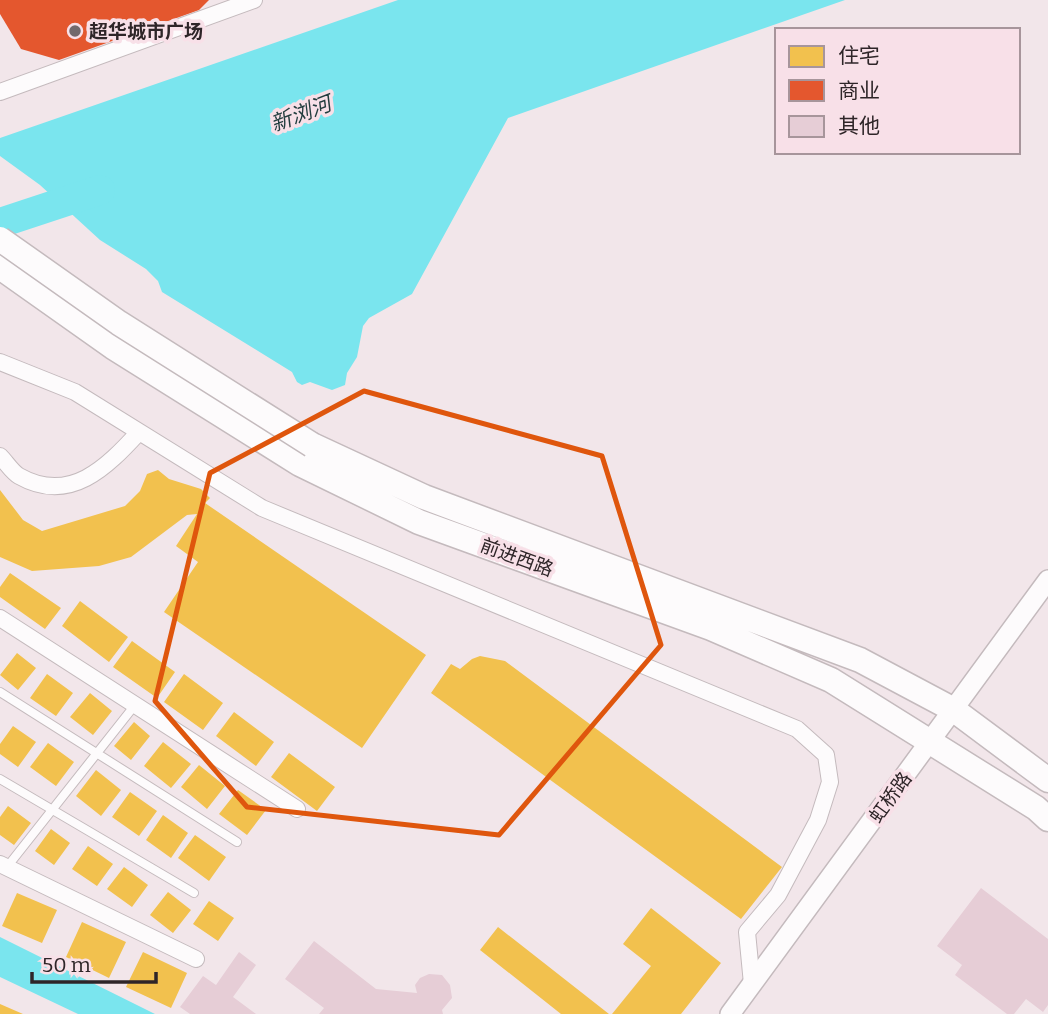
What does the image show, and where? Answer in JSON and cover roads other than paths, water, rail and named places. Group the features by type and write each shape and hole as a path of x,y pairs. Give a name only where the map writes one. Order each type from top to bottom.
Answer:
{"main road":[{"name":"前进西路","path":"0,239 306,454 860,660 954,710 1048,780"},
{"name":"前进西路","path":"0,267 113,347 306,454 419,522 711,628 831,680 1036,808 1048,819"}],"street":[{"path":"0,92 254,0"},
{"path":"0,362 75,393 261,508 797,729 826,755 830,782 818,820 778,894 747,932 752,984"},
{"path":"0,456 17,475 40,484 60,486 85,481 110,463 139,432"},
{"name":"虹桥路","path":"730,1014 1048,580"},
{"path":"0,618 297,809"},
{"path":"3,865 196,959"}],"lane":[{"path":"0,692 237,842"},
{"path":"3,865 52,810 135,705"},
{"path":"0,779 194,893"}],"water":[{"path":"398,0 845,0 508,118 412,294 369,318 363,326 357,357 347,373 345,385 332,390 310,382 302,385 297,382 292,372 162,292 158,281 146,269 100,240 40,185 0,156 0,138"},
{"path":"0,937 155,1014 78,1014 0,977"}],"waterway":[{"name":"新浏河","path":"0,223 100,190"}],"place":[{"name":"超华城市广场","path":"75,31"}]}
